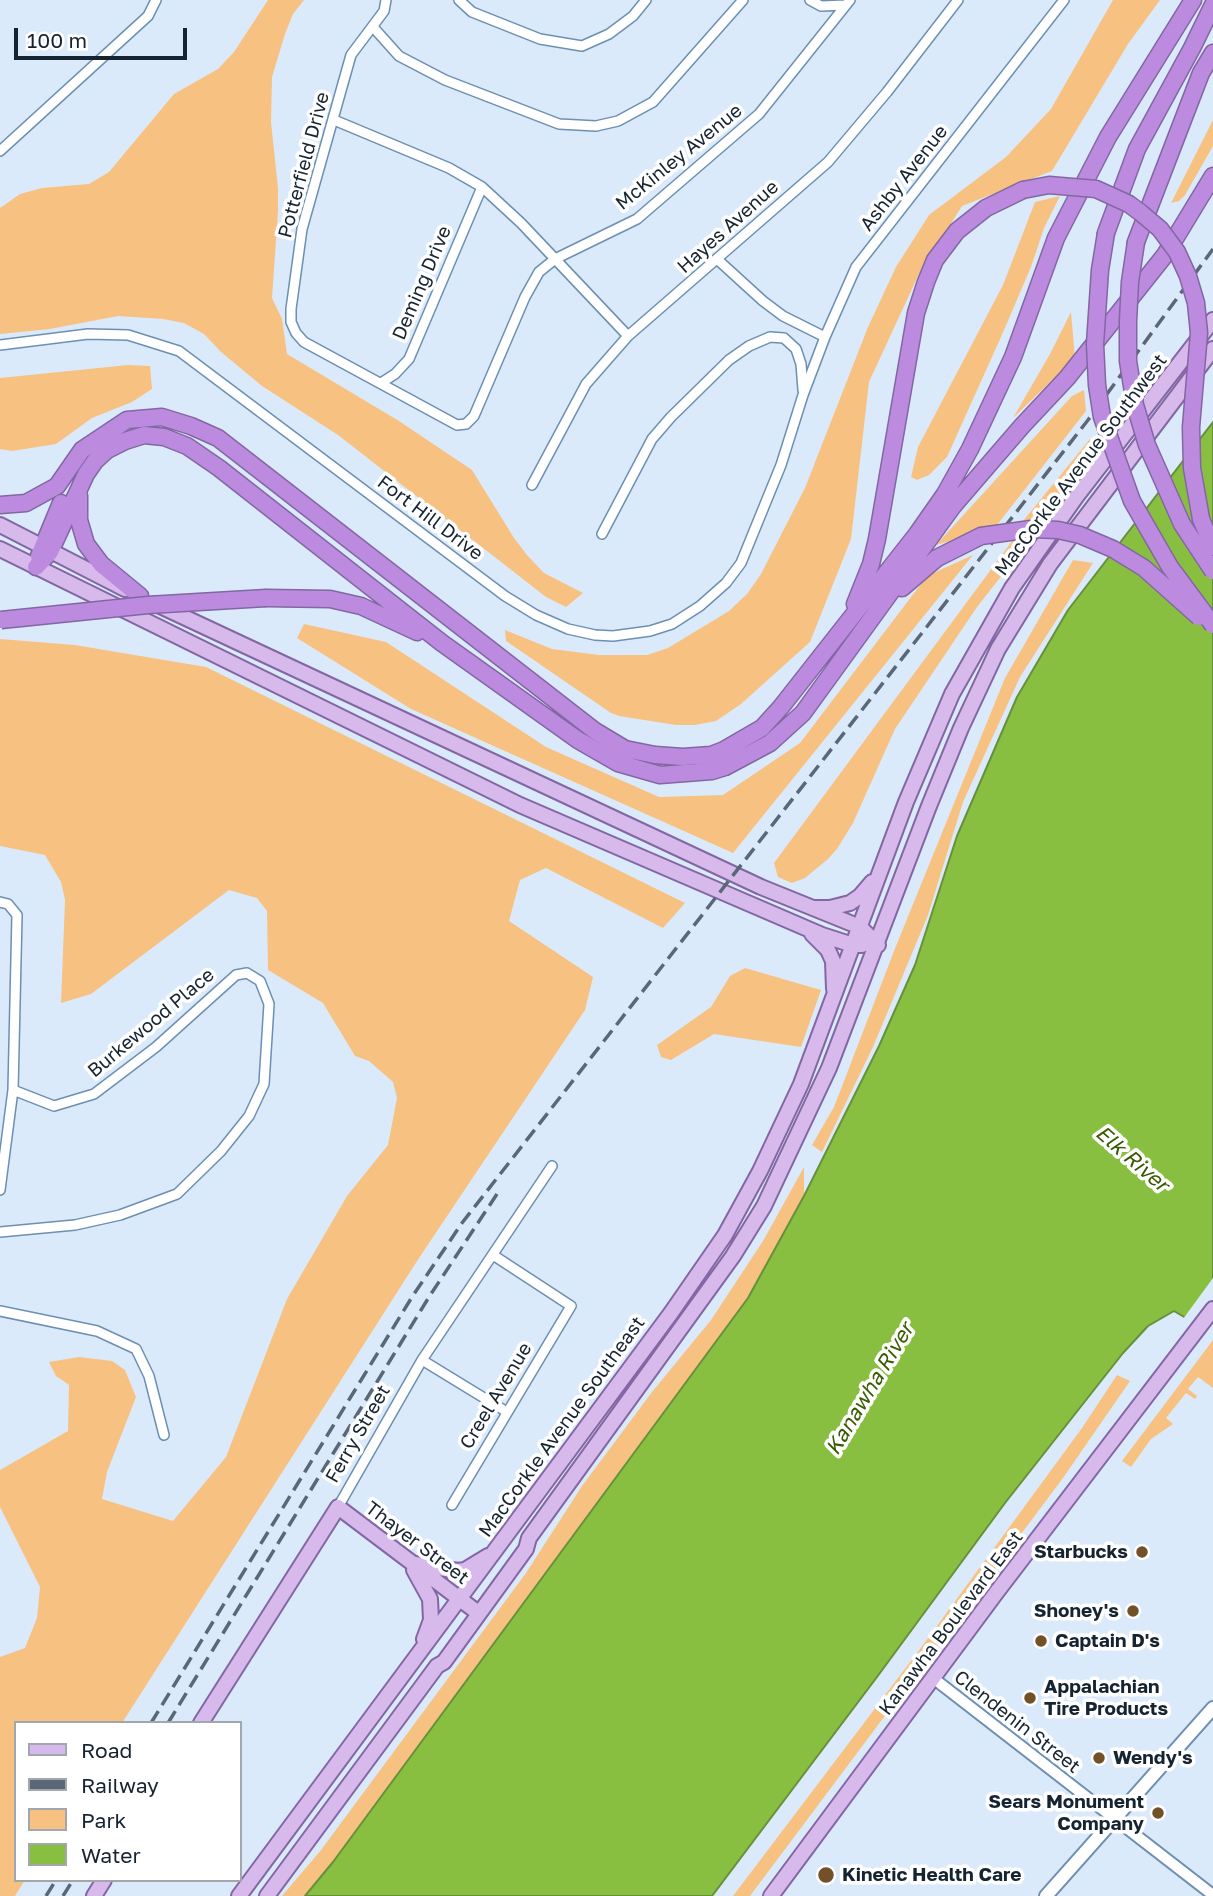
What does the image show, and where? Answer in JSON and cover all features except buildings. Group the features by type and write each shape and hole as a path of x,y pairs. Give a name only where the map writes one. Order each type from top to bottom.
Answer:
{"highway":[{"path":"0,505 26,503 57,486 82,450 127,420 162,417 191,426 218,438 595,731 625,748 683,757 711,755 738,744 768,721 842,631 945,494 970,449 1013,357 1056,238 1108,137 1193,0"},
{"path":"1213,5 1137,149 1106,233 1100,270 1095,344 1102,416 1132,501 1170,567 1213,627"},
{"path":"1213,53 1201,73 1136,242 1128,321 1128,361 1135,405 1147,445 1182,524 1213,571"},
{"path":"36,567 95,461 107,450 125,441 144,435 164,437 187,446 219,468 442,643 578,740 618,763 660,775 712,771 725,767 770,743 803,713 953,506 1067,377 1165,255 1213,176"},
{"path":"842,631 859,597 877,540 916,313 935,260 957,231 986,208 1023,190 1048,185 1096,190 1129,204 1142,213 1160,229 1177,252 1196,303 1199,333 1191,427 1192,468 1201,519 1213,547"},
{"path":"46,549 75,473 108,431"},
{"path":"80,486 79,520 86,544 101,564 140,596"},
{"path":"859,637 894,596 937,558 981,536 1031,528 1080,535 1113,549 1144,568 1213,627"},
{"path":"1,620 148,605 266,598 330,599 361,606 442,643"}],"main road":[{"name":"MacCorkle Avenue Southwest","path":"853,945 906,802 952,694 1012,588 1076,497 1213,320"},
{"name":"MacCorkle Avenue Southwest","path":"878,945 924,819 961,728 998,649 1050,564 1213,349"},
{"path":"0,525 140,596 810,908 860,927 878,945"},
{"path":"0,550 520,805 802,926 853,945 878,945"},
{"path":"810,908 830,908 850,903 868,887 880,870"},
{"path":"802,926 820,940 833,961 833,1000"},
{"name":"MacCorkle Avenue Southeast","path":"239,1896 671,1313 725,1235 761,1171 801,1084 853,945"},
{"name":"MacCorkle Avenue Southeast","path":"267,1896 437,1666 439,1658 517,1546 529,1538 733,1256 764,1206 829,1068 878,945"},
{"name":"Kanawha Boulevard East","path":"771,1896 1213,1309"},
{"name":"Thayer Street","path":"338,1507 473,1609"},
{"name":"Ferry Street","path":"202,1721 338,1507"},
{"name":"MacCorkle Avenue Southeast","path":"437,1666 444,1662 526,1549 529,1538"},
{"path":"410,1563 458,1571 465,1570 495,1551"},
{"path":"410,1563 430,1599 432,1610 418,1656"},
{"path":"1046,1896 1213,1708"}],"street":[{"path":"0,151 148,16 156,0"},
{"name":"Potterfield Drive","path":"386,0 384,11 351,55 302,229 291,322 304,342 457,425"},
{"path":"459,0 472,12 540,39 582,46 609,34 633,16 646,0"},
{"path":"373,27 399,56 446,80 559,124 596,126 618,121 653,102 743,0"},
{"path":"810,0 821,6 848,2"},
{"name":"Hayes Avenue","path":"532,485 586,384 628,336 828,162 887,92 958,0"},
{"name":"Ashby Avenue","path":"781,465 803,395 856,267 1064,0"},
{"name":"McKinley Avenue","path":"457,425 466,424 474,416 525,298 540,272 555,259 637,219 759,114 848,2"},
{"path":"334,120 449,168 482,187 521,223 628,336"},
{"name":"Deming Drive","path":"381,383 395,374 409,359 482,187"},
{"path":"718,260 783,316 825,337"},
{"path":"602,534 652,439 729,360 749,346 770,337 784,338 783,316"},
{"name":"Fort Hill Drive","path":"0,345 88,334 128,335 179,351 505,596 550,623 587,634 614,636 650,631 684,617 713,596 741,563 781,465"},
{"name":"Ashby Avenue","path":"784,338 796,349 801,364 803,395"},
{"path":"0,902 8,904 17,915 13,1090 0,1190"},
{"name":"Burkewood Place","path":"0,1233 75,1225 120,1215 177,1194 221,1151 249,1116 264,1084 269,1004 260,981 247,972 236,975 156,1046 93,1094 54,1106 13,1090"},
{"name":"Ferry Street","path":"338,1507 422,1360 552,1166"},
{"name":"Creel Avenue","path":"452,1505 571,1306 493,1255"},
{"path":"0,1311 97,1331 136,1349 149,1376 164,1436"},
{"path":"422,1360 507,1412"},
{"name":"Clendenin Street","path":"933,1678 1213,1895"}],"green space":[{"path":"268,0 304,0 293,14 272,77 271,122 278,211 272,298 282,319 287,354 399,421 472,470 527,555 544,573 583,593 566,607 546,597 338,435 262,386 204,334 184,323 118,316 50,329 0,334 0,208 20,194 42,188 89,184 109,172 174,94 218,69 234,52"},
{"path":"1113,0 1160,0 1128,44 1052,171 962,206 918,276 869,382 851,539 810,642 741,704 716,721 676,725 611,713 506,641 505,630 552,649 599,655 647,655 668,648 729,611 747,594 761,574 805,488 868,327 896,267 929,215 1006,157 1051,109"},
{"path":"1213,120 1213,146 1185,195 1179,201 1171,203"},
{"path":"1060,196 947,457 929,475 917,480 911,477 918,447 1003,285 1035,202"},
{"path":"1071,312 1075,358 1013,418 1050,354"},
{"path":"128,365 150,366 152,389 132,402 92,418 56,444 12,451 0,449 0,378"},
{"path":"1084,390 1086,411 997,525 936,545 1072,396"},
{"path":"1090,439 1093,453 1042,517 1039,520 1023,521"},
{"path":"1032,537 977,607 895,729 853,823 837,849 805,878 792,883 778,877 774,863 1012,541"},
{"path":"973,555 733,853 411,709 297,638 304,624 386,642 546,747 659,797 723,795 800,743 927,576"},
{"path":"1073,560 1093,563 1020,677 963,802 928,915 873,1047 822,1152 812,1145 834,1107 1005,678"},
{"path":"0,639 75,645 206,667 685,903 663,928 546,868 520,880 509,921 593,977 585,1010 419,1258 123,1721 14,1721 14,1882 24,1882 15,1896 0,1896 0,1657 25,1648 37,1618 40,1587 0,1507 0,1470 68,1431 69,1385 56,1376 49,1362 79,1357 112,1361 125,1370 136,1397 107,1472 102,1499 173,1521 226,1457 287,1299 347,1196 388,1145 397,1098 393,1082 369,1061 355,1056 323,1003 268,970 267,911 257,898 229,890 91,994 61,1003 65,900 61,882 45,855 0,846"},
{"path":"745,968 821,990 801,1047 714,1034 671,1060 661,1057 657,1045 711,1007 730,976"},
{"path":"804,1167 804,1196 748,1298 333,1862 305,1896 282,1896 321,1850 526,1573 582,1486 652,1392 711,1320 763,1241"},
{"path":"1213,1340 1213,1388 1198,1377 1188,1389 1197,1396 1195,1399 1186,1393 1166,1418 1173,1424 1151,1439 1131,1467 1122,1461"},
{"path":"1117,1375 1130,1381 1063,1478 750,1896 733,1896 923,1645 1082,1428"}],"water":[{"path":"1213,422 1213,1334 1174,1311 1148,1326 1123,1353 1005,1503 712,1896 305,1896 333,1862 748,1298 804,1196 879,1046 915,965 957,836 1017,697 1068,610"}],"pier":[{"path":"1213,1278 1213,1337 1183,1319"}],"railway":[{"path":"152,1721 412,1297 462,1223 1088,420 1213,249"},
{"path":"169,1721 429,1297 499,1191"},
{"path":"46,1896 55,1882"},
{"path":"63,1896 72,1882"}],"place":[{"name":"Starbucks","path":"1142,1552"},
{"name":"Shoney's","path":"1133,1611"},
{"name":"Captain D's","path":"1041,1641"},
{"name":"Appalachian Tire Products","path":"1030,1698"},
{"name":"Wendy's","path":"1099,1758"},
{"name":"Sears Monument Company","path":"1158,1813"},
{"name":"Kinetic Health Care","path":"826,1875"}],"water label":[{"name":"Elk River","path":"1132,1159"},
{"name":"Kanawha River","path":"870,1389"}]}
